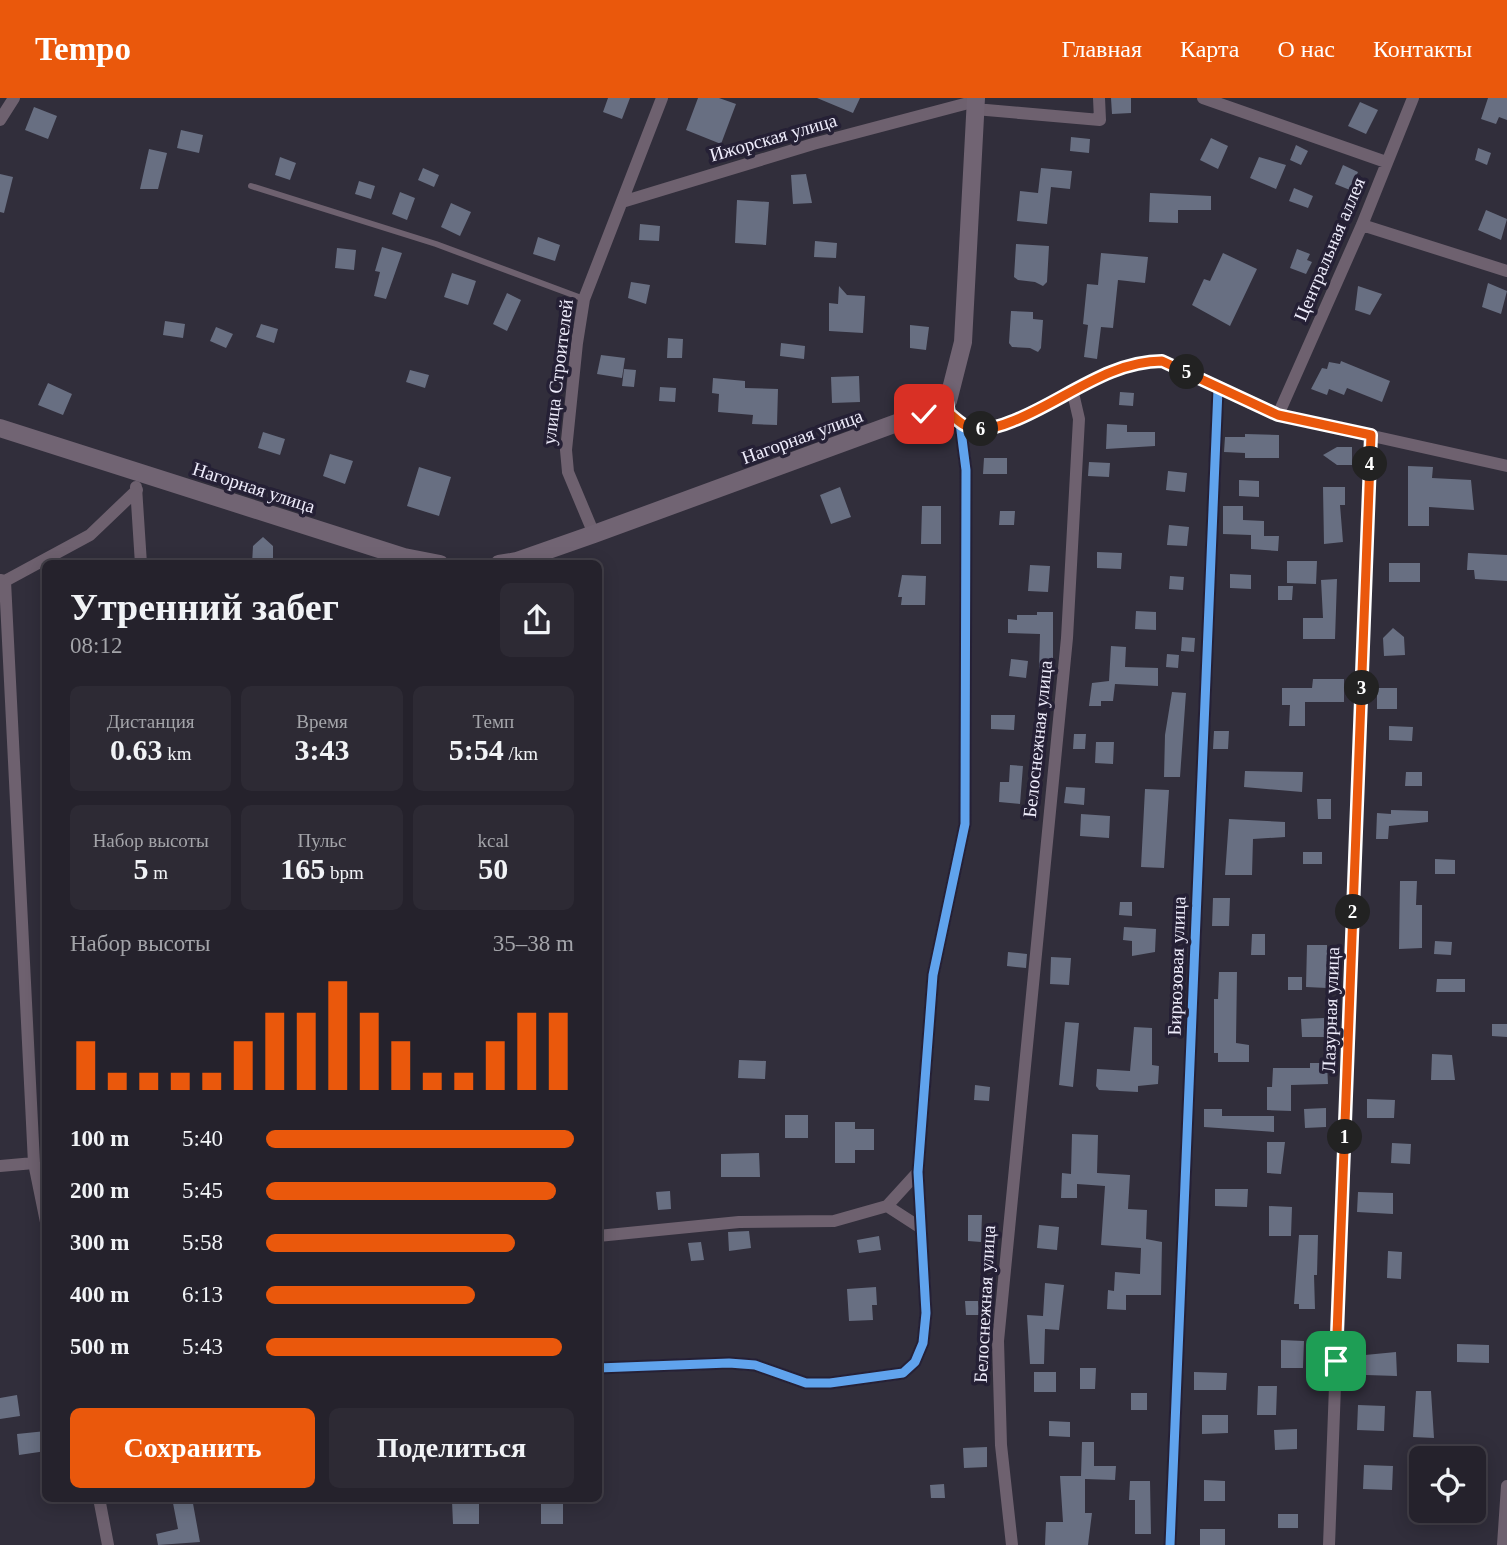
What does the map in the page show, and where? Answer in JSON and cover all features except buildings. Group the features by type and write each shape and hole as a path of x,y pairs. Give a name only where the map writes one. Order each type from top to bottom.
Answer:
{"street":[{"path":"0,120 14,98"},
{"name":"улица Строителей","path":"594,534 568,472 566,450 584,299 662,98"},
{"name":"Ижорская улица","path":"622,202 813,144 976,102 1100,120 1099,98"},
{"path":"1203,98 1386,162"},
{"name":"Центральная аллея","path":"1278,415 1362,225 1413,98"},
{"path":"976,102 963,342 947,401 949,413 960,424 975,429 1000,426 1073,393 1104,375 1142,361 1162,361 1278,415 1507,466"},
{"path":"1362,225 1507,271"},
{"name":"Бирюзовая улица","path":"1170,1545 1218,389"},
{"name":"Белоснежная улица","path":"1012,1545 1001,1445 998,1341 1067,638 1079,419 1073,393"},
{"name":"Нагорная улица","path":"520,560 924,414 947,401"},
{"path":"602,1368 729,1363 755,1365 806,1383 818,1383 903,1373 915,1362 923,1343 926,1313 918,1172 933,975 965,824 966,470 960,424"},
{"name":"Нагорная улица","path":"0,428 393,553 423,560"},
{"name":"Лазурная улица","path":"1329,1545 1371,435"},
{"path":"135,471 141,560"},
{"path":"43,560 90,535 137,490"},
{"path":"42,560 3,581 34,1163 42,1202"},
{"path":"0,1166 34,1163"},
{"path":"602,1236 739,1222 834,1221 887,1206 918,1172"},
{"path":"887,1206 921,1228"},
{"path":"1503,1545 1507,1486"},
{"path":"100,1502 108,1545"}],"lane":[{"path":"251,186 436,244 584,299"}],"cycle path":[{"path":"1170,1545 1218,389"},
{"path":"602,1368 729,1363 755,1365 806,1383 830,1383 903,1373 915,1362 923,1343 926,1313 918,1172 933,975 965,824 966,470 960,423"}],"route":[{"path":"924,414 947,401 949,413 960,424 975,429 989,429 1032,414 1104,375 1142,361 1162,361 1278,415 1371,435 1336,1361"}]}
